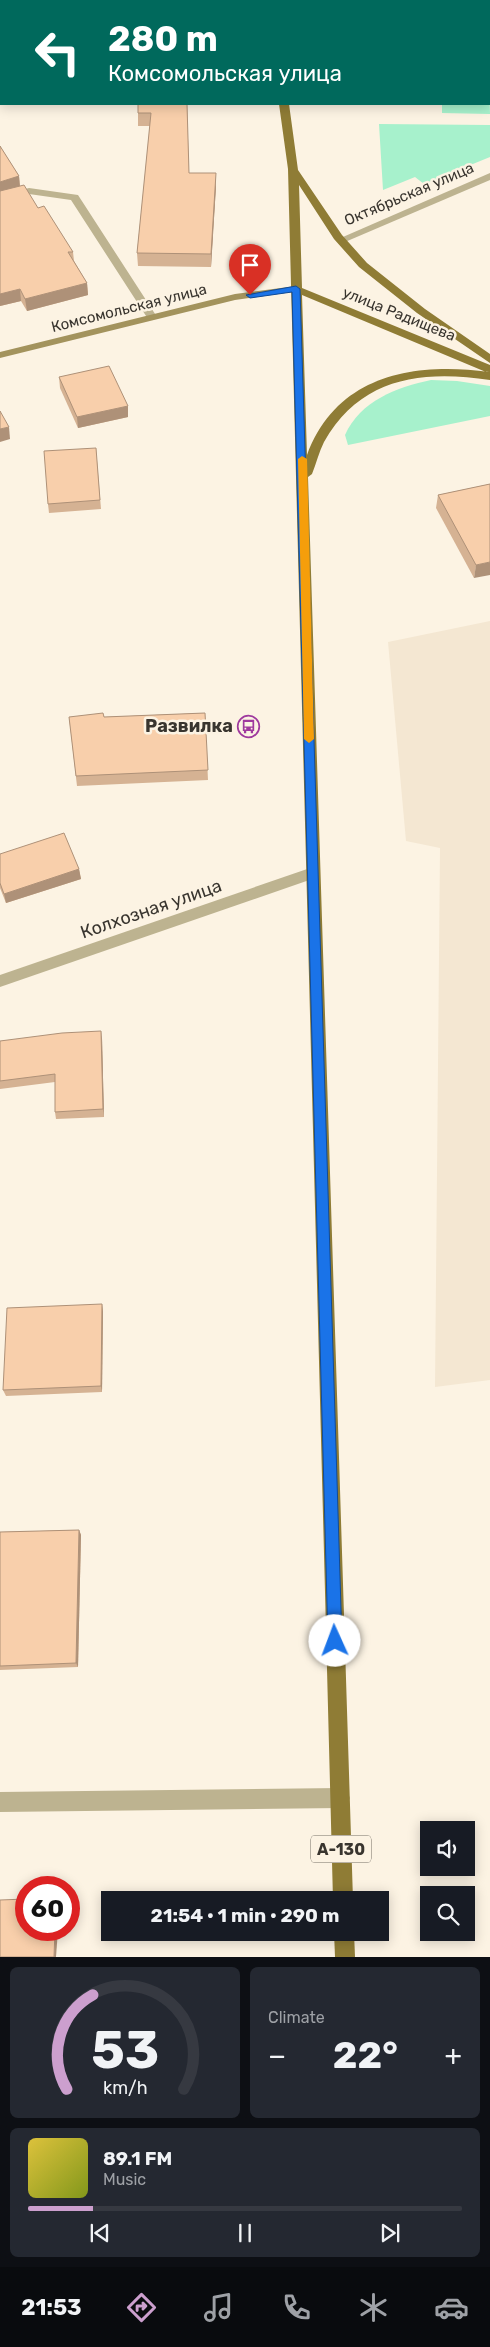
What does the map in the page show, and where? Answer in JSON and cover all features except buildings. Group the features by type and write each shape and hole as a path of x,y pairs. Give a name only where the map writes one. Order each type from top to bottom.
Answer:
{"main road":[{"name":"А-130","path":"284,105 294,170 343,1891"},
{"path":"294,170 350,253 389,287 490,359"},
{"name":"улица Радищева","path":"296,289 490,369"},
{"path":"303,487 310,458 319,438 342,409 355,397 372,386 393,377 418,371 468,372 490,376"},
{"path":"344,1941 345,1957"}],"street":[{"name":"Октябрьская улица","path":"341,240 490,176"},
{"path":"0,199 29,191 74,197 152,317"},
{"name":"Комсомольская улица","path":"0,355 235,297 296,289"},
{"name":"Колхозная улица","path":"0,981 313,873"},
{"path":"0,1802 340,1798"}],"shaded area":[{"path":"490,621 490,1380 435,1387 440,848 406,841 388,642"}],"green space":[{"path":"442,105 490,105 490,114 442,113"},
{"path":"379,124 490,125 490,157 424,184 415,177 383,190"},
{"path":"431,380 457,381 490,386 490,416 348,445 345,435 360,413 370,405 381,397 405,387"}],"slow traffic":[{"path":"302,459 309,739"}],"place":[{"name":"Развилка","path":"249,726"}],"route":[{"path":"250,295 296,289 335,1641"}]}
